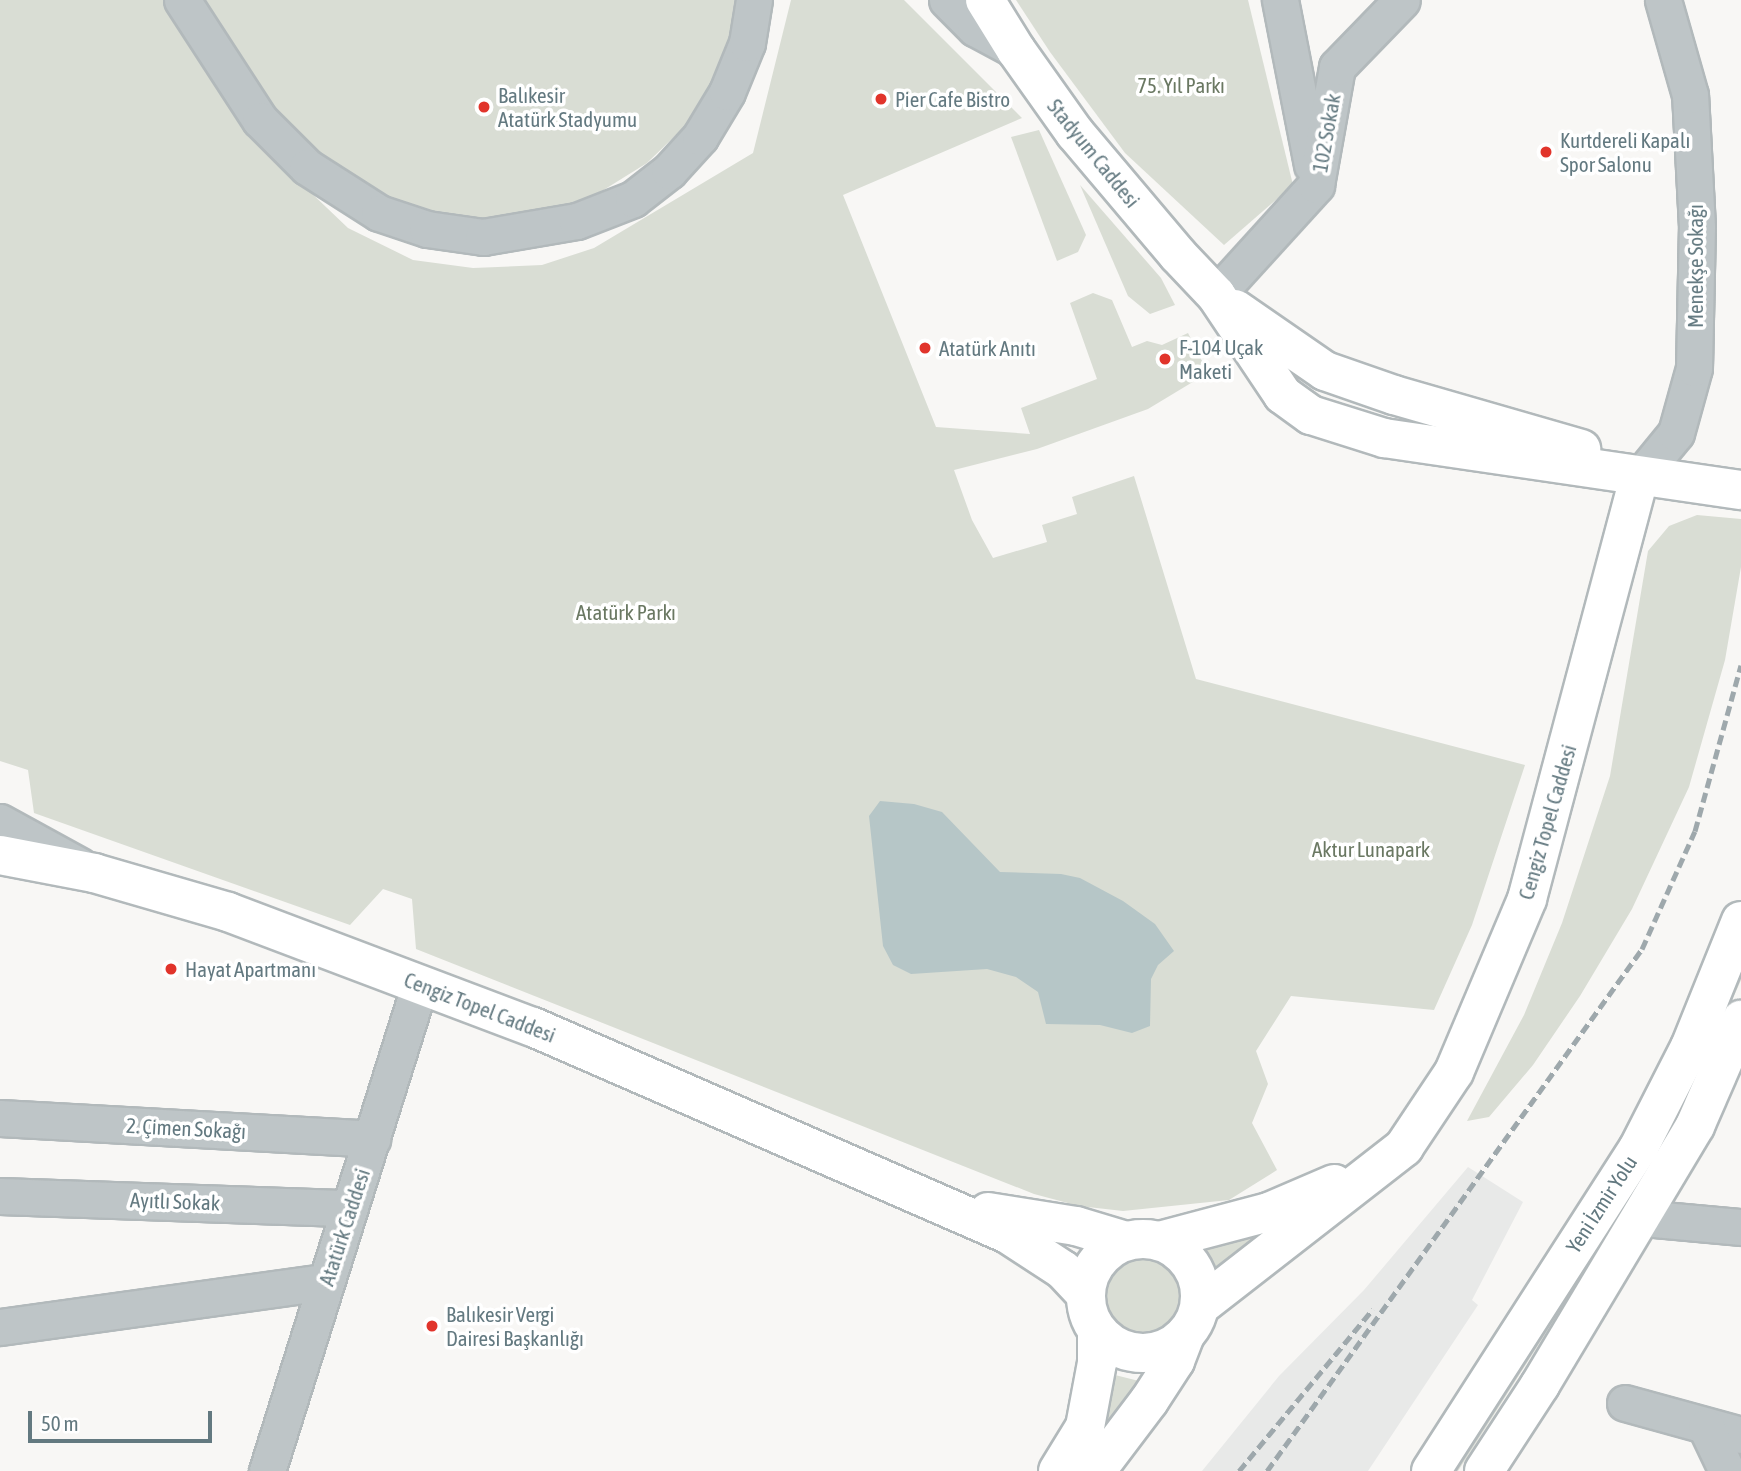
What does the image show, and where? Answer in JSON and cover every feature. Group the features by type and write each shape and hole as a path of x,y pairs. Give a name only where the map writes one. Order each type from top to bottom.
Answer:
{"main road":[{"name":"Stadyum Caddesi","path":"985,0 1016,50 1075,133 1178,255 1216,295 1283,395 1311,415 1384,438 1639,478 1741,490"},
{"name":"Cengiz Topel Caddesi","path":"1404,1147 1318,1192 1269,1212 1113,1247 1097,1262 1087,1280 1085,1294 1090,1321 1109,1343 1141,1354 1172,1345 1192,1320 1404,1147 1454,1072 1527,899 1639,478"},
{"name":"Cengiz Topel Caddesi","path":"0,855 94,873 228,912 546,1032 945,1205 1038,1251 1063,1270 1085,1294"},
{"name":"Yeni İzmir Yolu","path":"1431,1471 1638,1149 1690,1047 1741,921"},
{"name":"Yeni İzmir Yolu","path":"1484,1471 1642,1218 1695,1126 1741,1020"},
{"name":"Cengiz Topel Caddesi","path":"945,1205 1076,1226 1174,1248 1191,1266 1200,1289 1192,1320"},
{"path":"1096,1471 1149,1401 1175,1361 1192,1320"},
{"path":"1058,1471 1085,1427 1097,1363 1097,1332"}],"street":[{"path":"182,0 260,120 307,167 379,213 427,229 483,237 577,221 633,200 668,171 700,137 727,92 747,43 754,0"},
{"path":"947,0 975,28 1016,50"},
{"path":"1280,0 1316,185"},
{"name":"102 Sokak","path":"1216,295 1316,185 1338,67 1402,0"},
{"name":"Menekşe Sokağı","path":"1639,478 1675,433 1694,368 1697,227 1690,95 1663,0"},
{"path":"0,822 94,873"},
{"name":"Atatürk Caddesi","path":"259,1470 326,1282 420,984"},
{"name":"2. Çimen Sokağı","path":"0,1118 372,1139"},
{"name":"Ayıtlı Sokak","path":"0,1196 349,1208"},
{"path":"1642,1218 1741,1227"},
{"path":"0,1327 326,1282"},
{"path":"1625,1402 1741,1436"},
{"path":"1706,1427 1727,1471"}],"shaded area":[{"path":"880,801 914,804 942,812 1000,872 1061,874 1080,878 1123,901 1155,924 1174,951 1158,965 1151,979 1150,1026 1132,1033 1100,1025 1046,1024 1038,992 1016,977 987,969 911,974 893,965 883,946 869,816"},
{"path":"1468,1167 1523,1202 1472,1300 1478,1305 1368,1471 1202,1471 1279,1376 1364,1290"}],"green space":[{"name":"Atatürk Parkı","path":"0,0 168,0 261,145 348,228 413,260 473,268 542,265 594,248 753,153 791,0 904,0 1022,118 843,195 936,427 1030,434 1021,408 1097,379 1070,303 1093,293 1112,300 1132,347 1147,341 1162,345 1188,333 1204,365 1197,369 1201,377 1148,409 1037,449 954,470 972,520 993,558 1047,542 1042,525 1077,514 1072,497 1134,476 1196,679 1525,765 1472,925 1434,1010 1291,996 1256,1051 1268,1084 1252,1123 1277,1170 1229,1200 1123,1211 1079,1206 1034,1194 416,949 412,899 383,889 350,925 34,813 28,770 0,761"},
{"name":"Balıkesir Atatürk Stadyumu","path":"199,0 742,0 728,50 709,90 683,128 647,163 602,191 565,206 521,218 479,219 432,214 391,201 352,183 281,123"},
{"name":"75. Yıl Parkı","path":"1016,0 1248,0 1293,185 1224,245 1125,153 1050,52"},
{"path":"1039,130 1086,235 1078,252 1057,261 1011,137"},
{"path":"1080,185 1161,278 1175,305 1150,314 1128,296"},
{"path":"1697,515 1741,519 1741,567 1725,660 1689,787 1632,909 1580,996 1533,1065 1489,1117 1467,1121 1524,1015 1562,923 1610,776 1648,551 1669,526"},
{"path":"1741,959 1741,980 1674,1132 1458,1471 1450,1471"},
{"path":"1283,1219 1211,1281 1191,1248"},
{"path":"1136,1255 1152,1255 1168,1262 1179,1273 1186,1289 1183,1313 1174,1327 1152,1339 1136,1339 1120,1332 1109,1321 1102,1305 1102,1289 1109,1273 1120,1262"},
{"path":"1103,1372 1147,1383 1096,1441"}],"railway":[{"path":"1267,1471 1642,949 1695,831 1741,665"},
{"path":"1239,1471 1373,1309"}],"place":[{"name":"Pier Cafe Bistro","path":"881,99"},
{"name":"Balıkesir Atatürk Stadyumu","path":"484,107"},
{"name":"Kurtdereli Kapalı Spor Salonu","path":"1546,152"},
{"name":"Atatürk Anıtı","path":"925,348"},
{"name":"F-104 Uçak Maketi","path":"1165,359"},
{"name":"Hayat Apartmanı","path":"171,969"},
{"name":"Balıkesir Vergi Dairesi Başkanlığı","path":"432,1326"}],"park label":[{"name":"Aktur Lunapark","path":"1371,849"}]}
